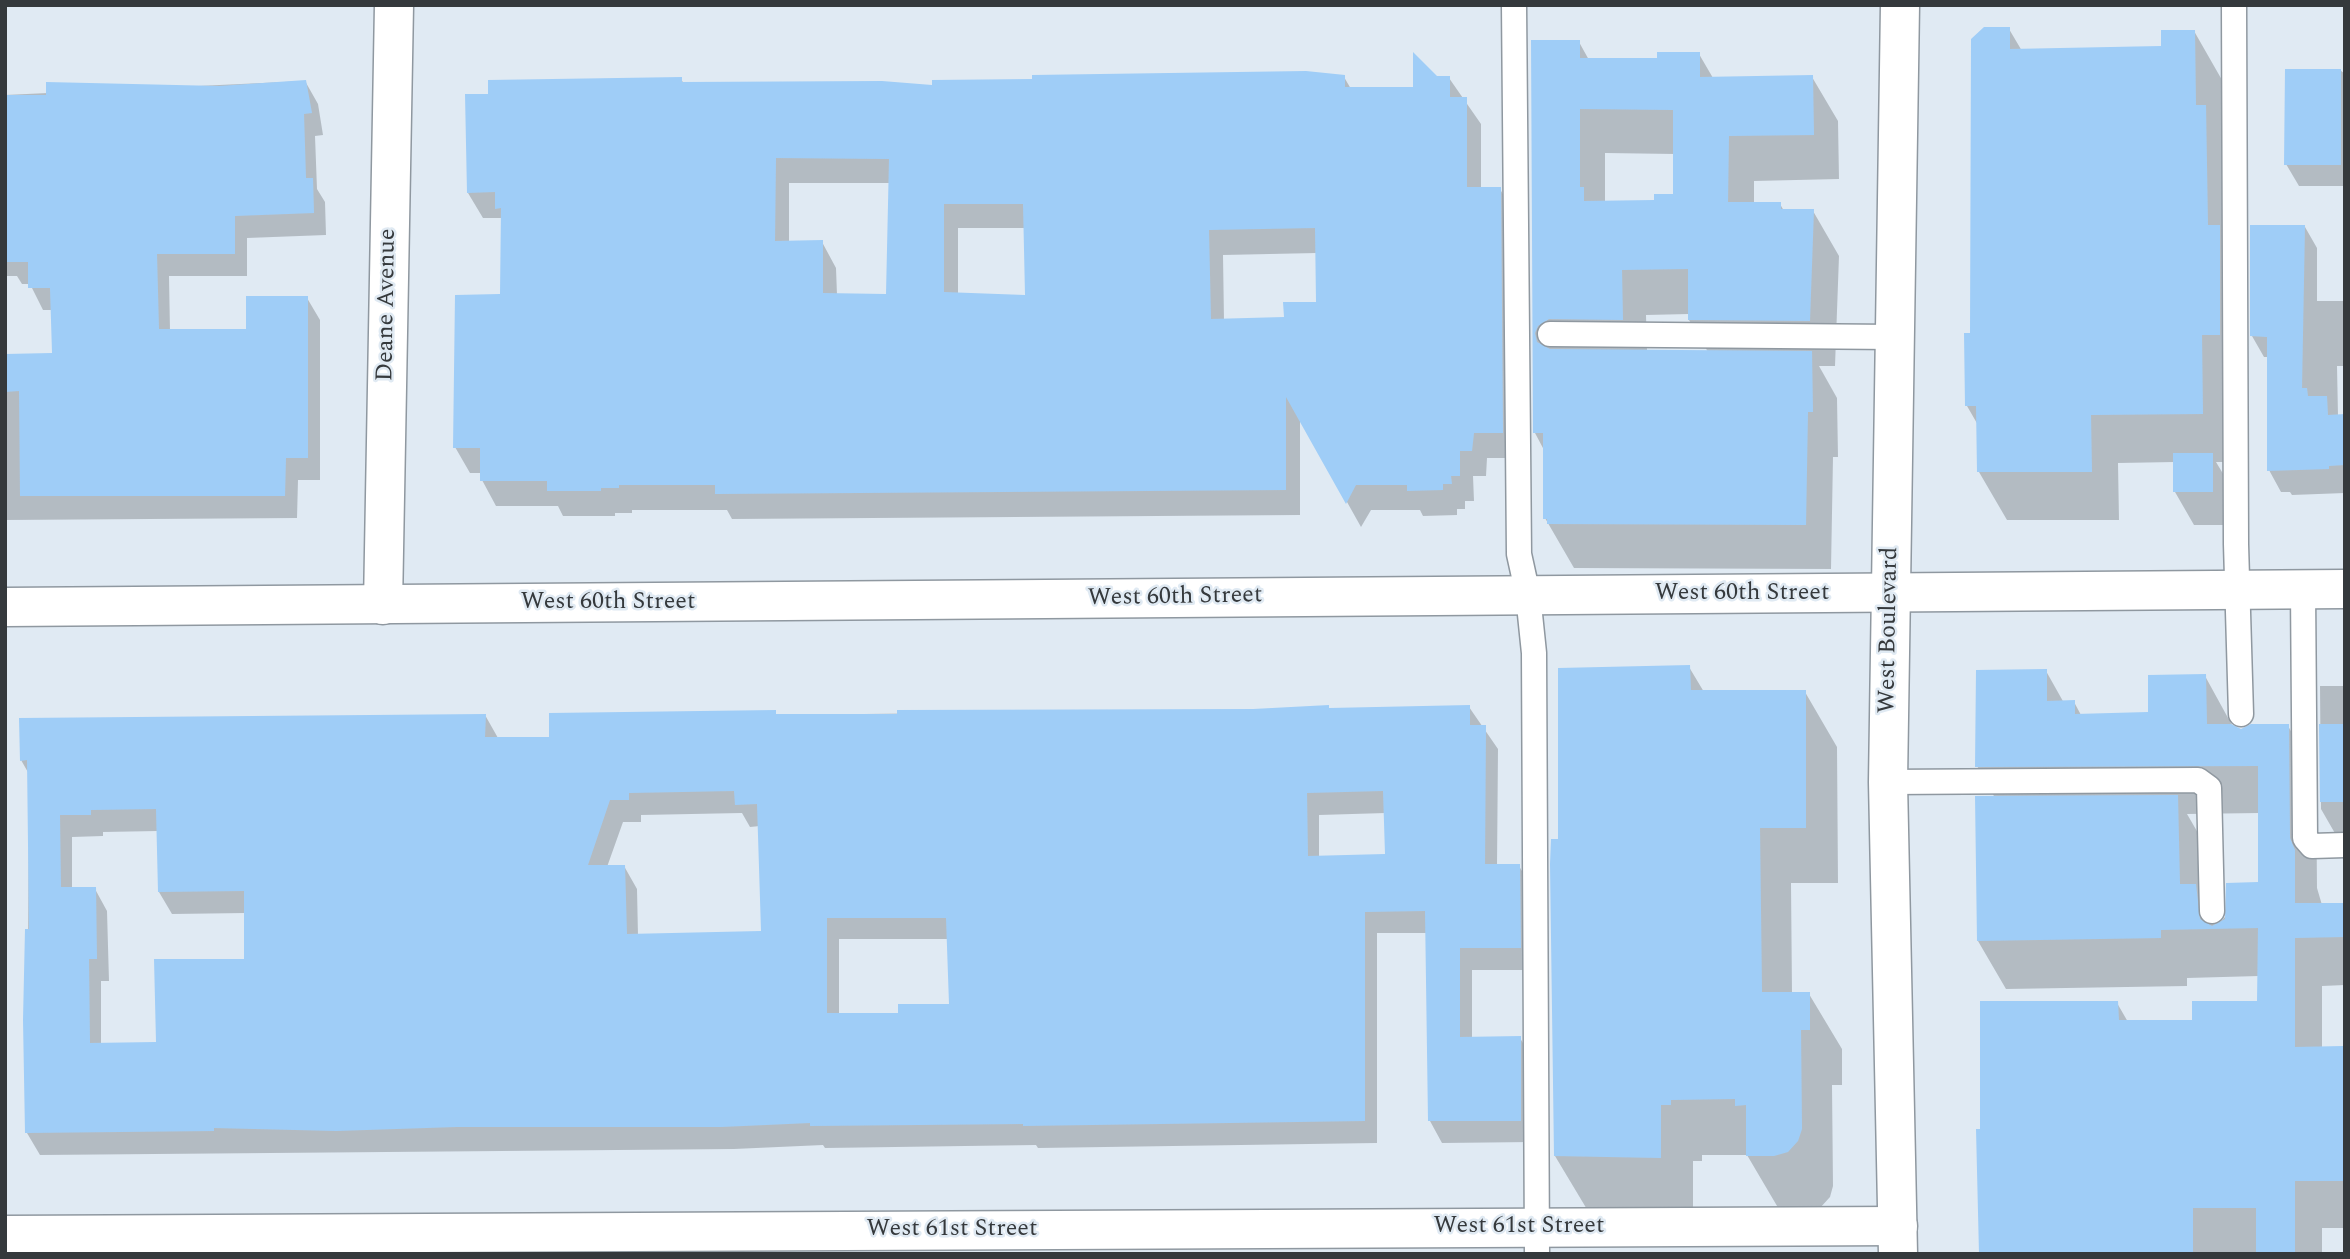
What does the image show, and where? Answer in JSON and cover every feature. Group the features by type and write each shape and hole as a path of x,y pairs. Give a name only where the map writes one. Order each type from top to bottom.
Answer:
{"street":[{"name":"Deane Avenue","path":"383,605 394,5"},
{"name":"West Boulevard","path":"1898,1240 1888,782 1900,5"},
{"name":"West 60th Street","path":"5,607 2345,589"},
{"name":"West 61st Street","path":"5,1235 1898,1240"}],"lane":[{"path":"1514,5 1519,554 1528,595 1534,653 1537,1240"},
{"path":"2234,5 2237,590 2241,714"},
{"path":"1550,334 1895,337"},
{"path":"2303,590 2305,838 2312,846 2345,845"},
{"path":"1888,782 2198,780 2209,788 2212,911"}],"building":[{"path":"1984,27 2010,27 2010,49 2161,46 2161,30 2195,30 2196,105 2206,105 2208,225 2220,225 2220,335 2202,335 2203,414 2091,415 2092,472 1977,472 1976,406 1965,406 1964,333 1970,333 1971,39"},
{"path":"1531,40 1580,40 1580,58 1657,58 1657,52 1700,52 1700,77 1813,75 1814,135 1729,136 1728,202 1781,202 1781,209 1814,209 1810,321 1688,320 1688,269 1622,270 1623,320 1549,319 1538,326 1535,333 1537,342 1550,349 1812,351 1813,412 1808,412 1806,525 1547,524 1547,519 1543,519 1543,433 1533,433","holes":["1580,109 1673,110 1673,194 1654,194 1654,200 1584,201 1584,187 1580,187"]},
{"path":"1413,52 1437,76 1450,76 1450,97 1467,97 1467,187 1501,187 1503,433 1474,433 1472,451 1460,451 1460,476 1451,476 1452,484 1443,484 1443,490 1407,491 1407,485 1356,485 1346,504 1286,397 1286,490 715,494 715,485 619,485 619,488 601,488 601,491 547,491 547,481 480,481 480,448 453,448 455,295 500,294 501,208 495,209 495,192 467,193 465,94 488,94 488,80 682,77 682,82 882,81 932,85 932,80 1032,79 1032,75 1306,71 1345,75 1345,87 1413,87","holes":["776,158 889,159 886,294 823,293 823,240 775,241","944,204 1023,204 1025,295 944,292","1315,228 1316,302 1283,302 1284,317 1211,319 1209,230"]},
{"path":"2285,69 2341,69 2341,165 2284,165"},
{"path":"306,80 312,113 304,114 306,178 313,178 314,213 235,216 235,254 157,254 159,329 246,329 246,296 308,296 308,458 286,458 285,496 20,496 19,391 5,392 5,354 52,353 50,288 28,288 28,262 7,262 5,95 46,95 46,82 219,86"},
{"path":"2250,225 2305,225 2302,388 2307,388 2308,396 2327,396 2328,415 2345,414 2345,465 2329,466 2329,469 2267,471 2267,337 2250,336"},
{"path":"2173,453 2213,453 2213,492 2173,492"},
{"path":"1690,665 1691,690 1806,690 1806,828 1760,828 1762,992 1810,992 1810,1030 1801,1030 1802,1129 1798,1141 1788,1152 1774,1156 1746,1156 1746,1105 1735,1106 1735,1099 1671,1100 1671,1105 1661,1105 1661,1158 1554,1156 1550,864 1551,839 1558,839 1558,668"},
{"path":"2047,669 2047,701 2075,700 2075,714 2148,712 2148,675 2206,674 2207,724 2231,724 2241,729 2251,724 2289,724 2290,838 2295,850 2295,903 2345,903 2345,937 2295,938 2295,1047 2343,1046 2345,1181 2295,1181 2295,1254 2256,1254 2256,1208 2193,1208 2193,1254 1979,1254 1976,1129 1980,1129 1980,1001 2118,1001 2119,1020 2192,1020 2192,1001 2257,1001 2258,928 2161,930 2161,938 1977,941 1975,796 2178,795 2180,884 2196,884 2200,919 2212,926 2225,919 2226,883 2258,882 2258,766 1975,767 1976,670"},
{"path":"1329,705 1329,708 1470,705 1470,725 1486,725 1485,864 1520,864 1521,948 1460,948 1460,1037 1521,1036 1521,1121 1428,1121 1425,911 1365,912 1365,1121 1023,1126 810,1126 810,1123 721,1127 456,1127 336,1131 214,1128 214,1131 25,1133 23,1020 25,929 29,929 27,760 20,761 19,718 486,714 485,737 549,737 549,713 776,710 776,714 897,714 897,710 1253,709","holes":["734,791 735,805 757,804 761,931 627,934 625,865 588,865 610,800 629,800 629,793","1383,791 1385,854 1308,856 1307,793","156,809 158,892 244,891 244,959 154,959 156,1042 90,1043 89,959 97,959 96,887 61,887 60,815 91,815 91,810","827,918 946,918 949,1004 898,1004 898,1013 827,1013"]},
{"path":"2319,724 2345,724 2345,802 2320,802"}]}
